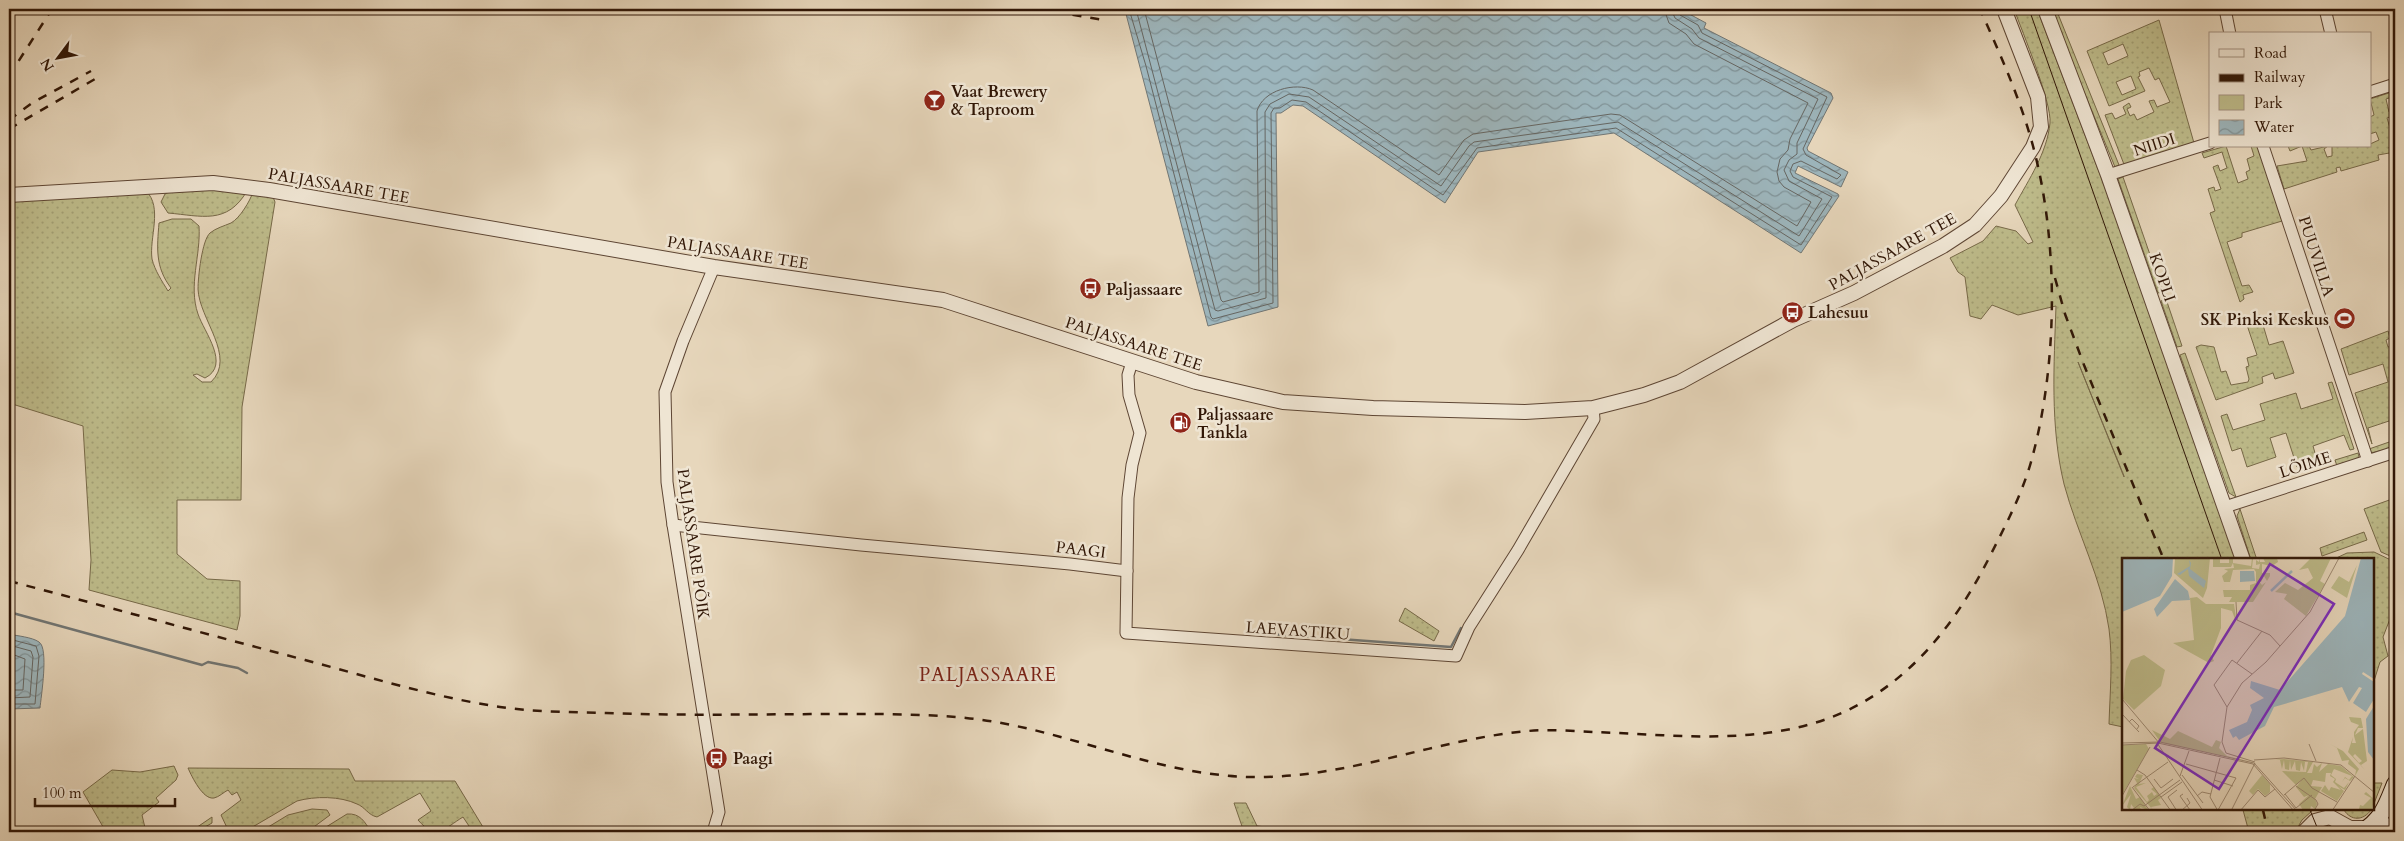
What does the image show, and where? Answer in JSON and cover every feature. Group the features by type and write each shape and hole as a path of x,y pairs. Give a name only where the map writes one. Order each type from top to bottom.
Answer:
{"main road":[{"path":"2379,829 2395,784"},
{"path":"2379,829 2395,806"}],"street":[{"name":"PALJASSAARE TEE","path":"9,195 213,183 283,192 714,266 943,300 1196,382 1283,402 1372,408 1526,412 1592,408 1644,395 1680,382 1793,320 1826,306 1943,246 1975,226 2001,196 2033,146 2041,127 2038,97 2004,9"},
{"name":"KOPLI","path":"2045,9 2108,175 2242,558"},
{"path":"2225,9 2230,32"},
{"path":"2325,9 2331,32"},
{"path":"2372,91 2395,84"},
{"name":"NIIDI","path":"2108,175 2209,143"},
{"name":"PUUVILLA","path":"2264,148 2368,461"},
{"name":"PALJASSAARE PÕIK","path":"713,832 718,822 718,806 667,482 665,392 683,341 714,266"},
{"name":"LAEVASTIKU","path":"1132,362 1128,375 1129,396 1140,433 1132,465 1128,498 1126,633 1456,656 1469,627 1518,550 1594,419 1592,408"},
{"name":"LÕIME","path":"2225,508 2395,452"},
{"name":"PAAGI","path":"673,526 1126,571"},
{"path":"2329,813 2350,828 2379,829"},
{"path":"2304,832 2314,821 2329,813"},
{"path":"2329,813 2336,832"}],"green space":[{"path":"2014,9 2037,9 2123,235 2235,558 2122,558 2122,727 2109,724 2111,652 2106,610 2069,502 2060,462 2054,395 2056,306 2018,315 1992,305 1981,319 1970,316 1965,277 1958,272 1950,258 1983,241 1996,226 2016,231 2028,244 2033,242 2015,205 2037,166 2045,145 2050,123 2042,84","holes":["2078,362 2124,476 2124,477"]},
{"path":"2050,9 2056,9 2119,165 2115,167"},
{"path":"2159,20 2194,143 2125,167 2105,115 2112,113 2115,119 2126,114 2123,107 2129,103 2131,107 2127,109 2130,116 2134,114 2137,120 2154,112 2149,101 2154,100 2157,107 2170,102 2159,78 2155,80 2149,68 2139,72 2140,76 2138,77 2145,91 2109,106 2087,51","holes":["2123,44 2128,56 2108,65 2103,53","2131,76 2136,89 2122,95 2116,82"]},
{"path":"2395,91 2395,96 2386,99 2389,112 2395,111 2395,115 2387,118 2390,128 2395,126 2395,149 2393,146 2389,147 2390,152 2395,152 2378,155 2379,160 2341,171 2340,167 2336,168 2337,172 2284,189 2277,166 2307,161 2303,148 2310,148 2311,150 2325,148 2327,157 2332,156 2332,148 2372,148 2372,143 2379,140 2376,132 2372,133 2372,116 2374,115 2372,98"},
{"path":"2227,148 2238,183 2248,179 2246,172 2250,170 2247,159 2254,156 2252,148 2259,148 2282,221 2242,233 2242,237 2227,242 2242,286 2249,285 2253,292 2243,295 2244,299 2240,302 2210,213 2215,211 2208,189 2214,187 2215,191 2221,189 2213,167 2218,165 2220,171 2227,168 2222,152 2204,158 2202,153"},
{"path":"2123,177 2163,292 2158,293 2118,179"},
{"path":"177,188 247,191 231,209 222,214 203,216 168,213 161,202 165,194"},
{"path":"146,191 154,205 155,214 152,259 168,291 171,288 162,272 158,257 159,223 172,219 191,219 199,226 194,281 195,303 216,357 216,365 205,378 197,374 193,375 202,382 211,382 218,372 220,361 219,349 204,313 198,289 201,259 207,237 212,231 231,223 238,217 253,192 273,197 275,202 242,407 241,500 177,500 177,554 207,579 240,581 240,616 237,630 89,590 91,560 83,426 9,403 9,199"},
{"path":"2166,299 2182,346 2177,347 2161,301"},
{"path":"2260,315 2269,345 2283,341 2294,373 2275,379 2273,373 2262,377 2263,383 2216,400 2196,347 2201,345 2214,347 2221,372 2226,371 2231,385 2248,382 2246,367 2249,366 2247,358 2257,355 2245,319"},
{"path":"2388,331 2390,338 2386,340 2388,347 2395,345 2395,400 2393,400 2395,419 2368,428 2372,444 2355,393 2388,382 2383,364 2349,375 2341,349"},
{"path":"2185,353 2236,497 2229,493 2180,355"},
{"path":"2332,382 2354,449 2350,450 2344,435 2313,446 2317,460 2297,467 2286,433 2270,438 2276,457 2247,467 2241,448 2232,451 2221,416 2227,414 2233,430 2265,420 2260,404 2296,393 2301,409 2333,399 2328,383"},
{"path":"2395,440 2395,447 2371,453 2369,449"},
{"path":"2358,453 2359,457 2356,460 2337,466 2335,460"},
{"path":"2395,498 2395,558 2381,552 2364,509"},
{"path":"2240,509 2256,558 2250,558 2237,516"},
{"path":"2364,532 2367,540 2322,556 2320,548"},
{"path":"2374,552 2395,562 2395,606 2383,637 2388,656 2380,662 2374,681 2374,558 2336,558 2347,553"},
{"path":"1405,608 1439,631 1434,641 1399,621"},
{"path":"174,766 178,775 176,780 156,798 159,802 142,815 146,832 106,832 83,792 112,770 140,772"},
{"path":"188,768 349,769 355,781 455,781 486,832 473,832 463,817 441,830 430,830 418,820 431,811 420,793 377,817 371,815 360,805 343,799 304,799 297,801 244,832 229,832 221,815 241,800 237,792 232,795 228,790 214,798 210,798 198,787"},
{"path":"2374,783 2382,783 2374,803"},
{"path":"1234,803 1246,803 1257,826 1285,829 1288,832 1244,832"},
{"path":"312,809 327,810 330,815 307,832 260,832 288,815"},
{"path":"2243,811 2312,811 2302,820 2295,832 2249,832"},
{"path":"2345,811 2370,811 2361,818 2354,818"},
{"path":"347,814 359,817 371,832 318,832"},
{"path":"212,817 212,823 205,827 207,832 190,832"}],"water":[{"path":"1113,9 1680,9 1706,23 1704,28 1831,93 1833,98 1807,148 1808,151 1848,172 1841,187 1798,166 1795,173 1839,196 1801,253 1614,133 1478,152 1445,203 1303,106 1293,105 1281,113 1276,113 1278,307 1208,326 1126,14 1124,11"},
{"path":"9,634 32,639 39,642 42,646 44,663 40,708 9,709"}],"waterway":[{"path":"9,612 202,665 208,662 238,668 247,673"},
{"path":"1270,634 1451,647 1461,628"}],"tram line":[{"path":"2029,9 2221,558"},
{"path":"2310,811 2319,832"}],"railway":[{"path":"9,76 52,9"},
{"path":"954,9 971,12"},
{"path":"1037,9 1104,20"},
{"path":"9,581 402,686 475,703 540,711 636,714 891,714 966,718 1041,732 1152,762 1227,776 1266,777 1299,775 1365,764 1462,741 1528,731 1561,730 1721,736 1784,730 1814,723 1844,712 1890,684 1910,667 1946,628 1975,584 2012,512 2027,475 2040,425 2050,345 2052,304 2051,263 2047,223 2041,183 2028,128 2009,76 1980,9"},
{"path":"9,120 32,103 91,71"},
{"path":"9,129 95,79"},
{"path":"2055,278 2065,314 2084,365 2163,558"},
{"path":"2263,811 2268,832"}],"place":[{"name":"Vaat Brewery & Taproom","path":"935,100"},
{"name":"Paljassaare","path":"1090,289"},
{"name":"Lahesuu","path":"1792,312"},
{"name":"SK Pinksi Keskus","path":"2345,319"},
{"name":"Paljassaare Tankla","path":"1181,423"},
{"name":"Paagi","path":"717,758"}],"district":[{"name":"PALJASSAARE","path":"988,674"}]}
